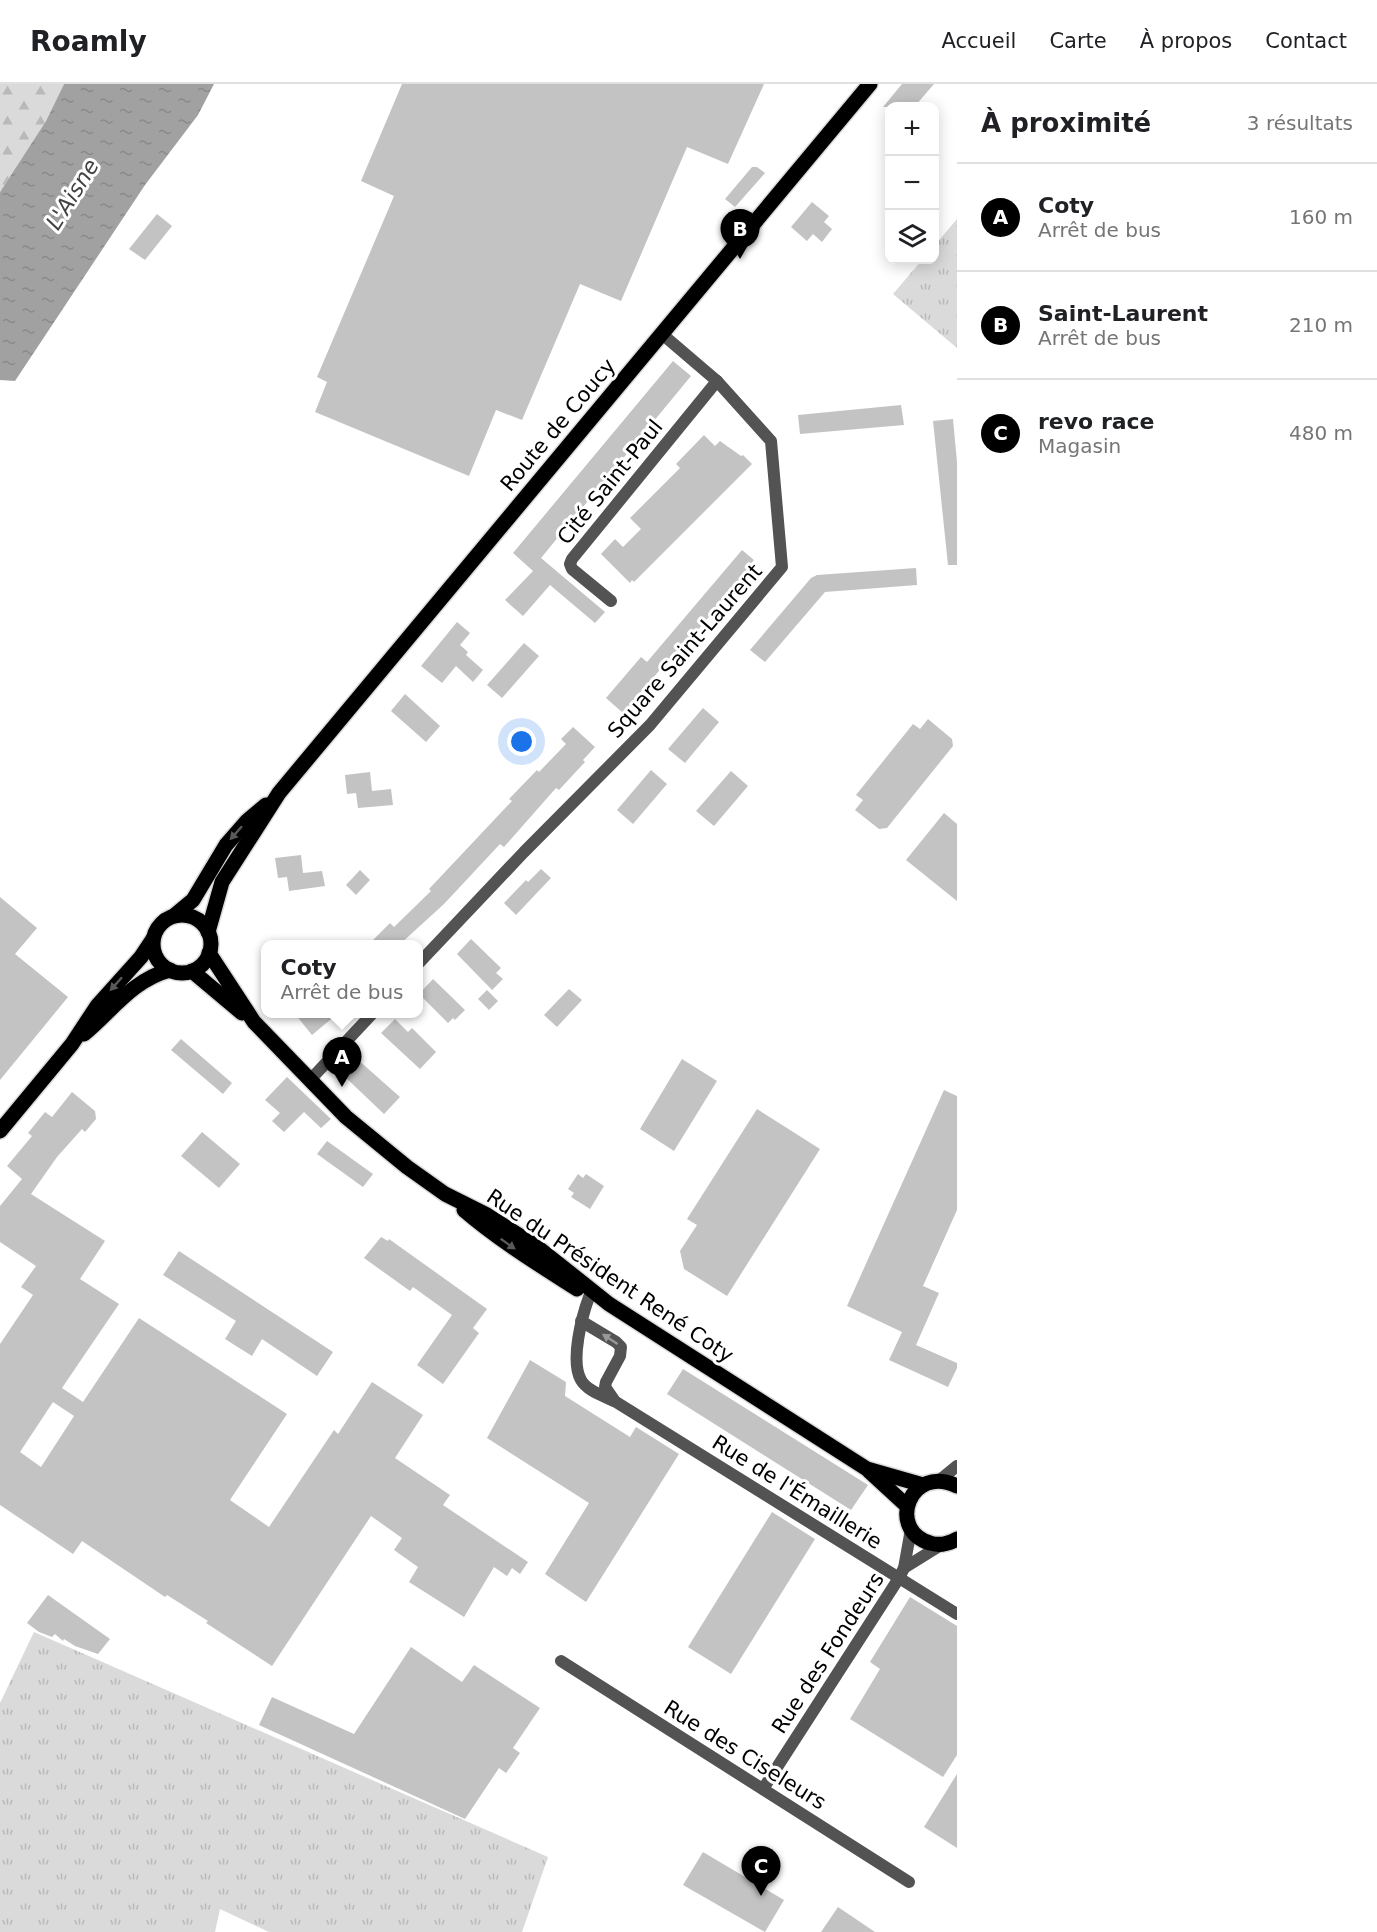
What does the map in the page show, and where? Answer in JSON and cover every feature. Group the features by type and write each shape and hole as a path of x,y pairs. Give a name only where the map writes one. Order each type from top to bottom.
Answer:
{"main road":[{"name":"Route de Coucy","path":"208,932 222,882 279,793 870,84"},
{"name":"Route de Coucy","path":"176,915 193,900 226,845 247,821 279,793"},
{"path":"0,1131 72,1044 97,1006 141,957 160,924 176,915 195,918 208,932 209,953 206,961 192,971 181,973 170,970 156,958 153,939"},
{"name":"Rue du Président René Coty","path":"209,953 254,1022 346,1117 445,1194 487,1215 536,1246 609,1304 867,1469 923,1485"},
{"path":"72,1044 100,1021 129,990 154,974 170,970"},
{"path":"192,971 254,1022"},
{"path":"445,1194 481,1224 589,1297 609,1304"},
{"path":"867,1469 907,1506"},
{"path":"952,1542 923,1541 911,1528 907,1506 910,1498 923,1485 940,1480 957,1486"}],"street":[{"name":"Square Saint-Laurent","path":"423,959 524,852 650,725 782,567 771,441 717,381 662,334"},
{"name":"Cité Saint-Paul","path":"611,601 572,569 570,564 572,559 717,381"},
{"path":"310,1080 368,1018"},
{"name":"Rue de l'Émaillerie","path":"589,1297 581,1321 577,1367 581,1380 588,1388 616,1402 902,1573 957,1614"},
{"path":"581,1321 621,1347 620,1356 605,1387 616,1402"},
{"path":"940,1480 957,1466"},
{"path":"902,1573 911,1528"},
{"path":"902,1573 952,1542"},
{"name":"Rue des Fondeurs","path":"764,1789 902,1573"},
{"name":"Rue des Ciseleurs","path":"561,1661 909,1882"}],"green space":[{"path":"0,84 64,84 46,121 0,192"},
{"path":"957,219 957,348 893,294 919,264 939,264 939,240"},
{"path":"34,1632 548,1857 522,1932 269,1932 220,1909 215,1932 0,1932 0,1703"}],"water":[{"name":"L'Aisne","path":"64,84 214,84 198,115 145,185 15,381 0,380 0,192 46,121"}],"building":[{"path":"402,84 764,84 728,164 687,147 621,301 580,284 522,420 496,410 469,476 315,412 327,382 317,377 394,196 361,181"},
{"path":"902,84 934,84 918,102 887,102"},
{"path":"752,167 757,167 765,173 735,207 725,199"},
{"path":"812,202 829,216 824,222 832,229 822,242 813,234 807,241 791,227"},
{"path":"157,214 172,226 145,260 129,249"},
{"path":"673,361 691,376 541,558 605,612 595,623 550,585 523,616 505,600 533,571 513,553"},
{"path":"901,405 904,425 800,434 798,415"},
{"path":"953,419 957,462 957,565 948,565 933,421"},
{"path":"704,435 715,446 720,441 741,456 743,455 752,464 634,582 632,580 630,583 601,554 615,539 623,547 641,529 630,518 680,468 676,464"},
{"path":"742,550 754,560 749,566 751,568 623,713 606,698 641,657 647,662"},
{"path":"916,568 917,585 825,592 765,662 750,650 811,578 817,575"},
{"path":"457,622 470,633 460,645 468,652 466,655 483,670 473,682 456,666 442,683 421,666"},
{"path":"524,643 539,656 502,698 487,685"},
{"path":"405,694 440,726 426,742 391,711"},
{"path":"703,708 719,722 685,763 668,749"},
{"path":"928,719 952,739 953,746 887,828 879,829 855,810 863,800 856,795 913,724 920,729"},
{"path":"573,727 595,747 583,760 585,762 559,790 556,788 504,847 500,844 444,904 404,940 373,940 390,923 394,927 431,891 429,889 512,801 509,799 566,744 561,739"},
{"path":"651,770 667,784 633,824 617,810"},
{"path":"731,771 748,786 714,826 696,811"},
{"path":"370,772 372,791 391,789 393,805 358,808 356,793 347,794 345,775"},
{"path":"944,813 957,824 957,901 906,860"},
{"path":"301,855 303,873 322,871 325,886 289,891 287,877 278,878 275,858"},
{"path":"541,869 551,878 516,915 504,903 526,880 528,882"},
{"path":"360,870 370,880 356,895 346,885"},
{"path":"0,897 37,928 15,954 68,997 0,1080"},
{"path":"471,939 501,968 496,973 503,979 492,990 457,954"},
{"path":"433,979 465,1010 455,1020 453,1018 448,1023 423,998 423,990"},
{"path":"569,989 582,1000 557,1027 544,1015"},
{"path":"487,990 498,1001 489,1010 478,999"},
{"path":"298,1018 332,1018 312,1035"},
{"path":"395,1019 408,1032 412,1028 436,1052 420,1069 381,1033"},
{"path":"181,1039 232,1083 223,1094 171,1050"},
{"path":"357,1059 400,1097 384,1114 342,1074"},
{"path":"682,1059 717,1081 674,1151 640,1129"},
{"path":"287,1077 331,1119 321,1128 304,1112 284,1132 272,1121 280,1113 265,1100"},
{"path":"944,1090 957,1096 957,1210 923,1286 939,1293 916,1345 957,1363 948,1387 889,1360 902,1332 847,1306"},
{"path":"72,1092 95,1111 96,1119 85,1132 82,1129 57,1157 31,1194 105,1241 80,1279 119,1304 62,1388 83,1402 139,1318 287,1414 230,1500 269,1527 334,1430 338,1434 372,1382 423,1415 395,1458 450,1495 443,1505 528,1562 520,1574 512,1568 507,1576 494,1567 464,1617 409,1582 418,1567 394,1550 402,1538 371,1516 272,1666 206,1623 208,1621 167,1595 165,1597 82,1541 73,1554 0,1505 0,1344 33,1295 21,1287 36,1266 0,1242 0,1206 22,1179 7,1166 32,1136 28,1133 45,1112 52,1117","holes":["53,1402 74,1416 41,1467 20,1452"]},
{"path":"757,1109 820,1149 727,1296 684,1269 680,1251 697,1225 687,1219"},
{"path":"202,1132 240,1164 219,1188 181,1156"},
{"path":"327,1141 373,1174 363,1187 317,1154"},
{"path":"578,1174 583,1178 586,1174 604,1186 590,1209 571,1197 574,1193 568,1189"},
{"path":"381,1237 388,1241 389,1239 487,1309 473,1328 479,1333 443,1384 417,1365 452,1315 413,1287 410,1291 364,1258"},
{"path":"179,1251 333,1352 317,1376 262,1339 252,1356 225,1339 236,1321 163,1275"},
{"path":"530,1360 566,1382 565,1396 630,1437 636,1427 679,1454 586,1602 545,1574 589,1503 487,1438"},
{"path":"683,1369 868,1485 851,1510 667,1394"},
{"path":"772,1512 815,1539 731,1674 688,1647"},
{"path":"48,1595 110,1639 98,1654 75,1646 64,1639 63,1641 55,1634 52,1637 39,1632 27,1623"},
{"path":"910,1597 957,1626 957,1755 943,1777 850,1719 880,1669 870,1662"},
{"path":"411,1647 462,1682 474,1665 540,1708 513,1748 520,1753 506,1773 499,1768 465,1819 259,1725 272,1697 354,1734"},
{"path":"957,1774 957,1848 924,1827"},
{"path":"703,1852 784,1900 765,1932 683,1885"},
{"path":"838,1907 875,1932 821,1932"}],"place":[{"name":"Saint-Laurent","path":"740,259"},
{"name":"Coty","path":"342,1087"},
{"name":"revo race","path":"761,1896"}]}
